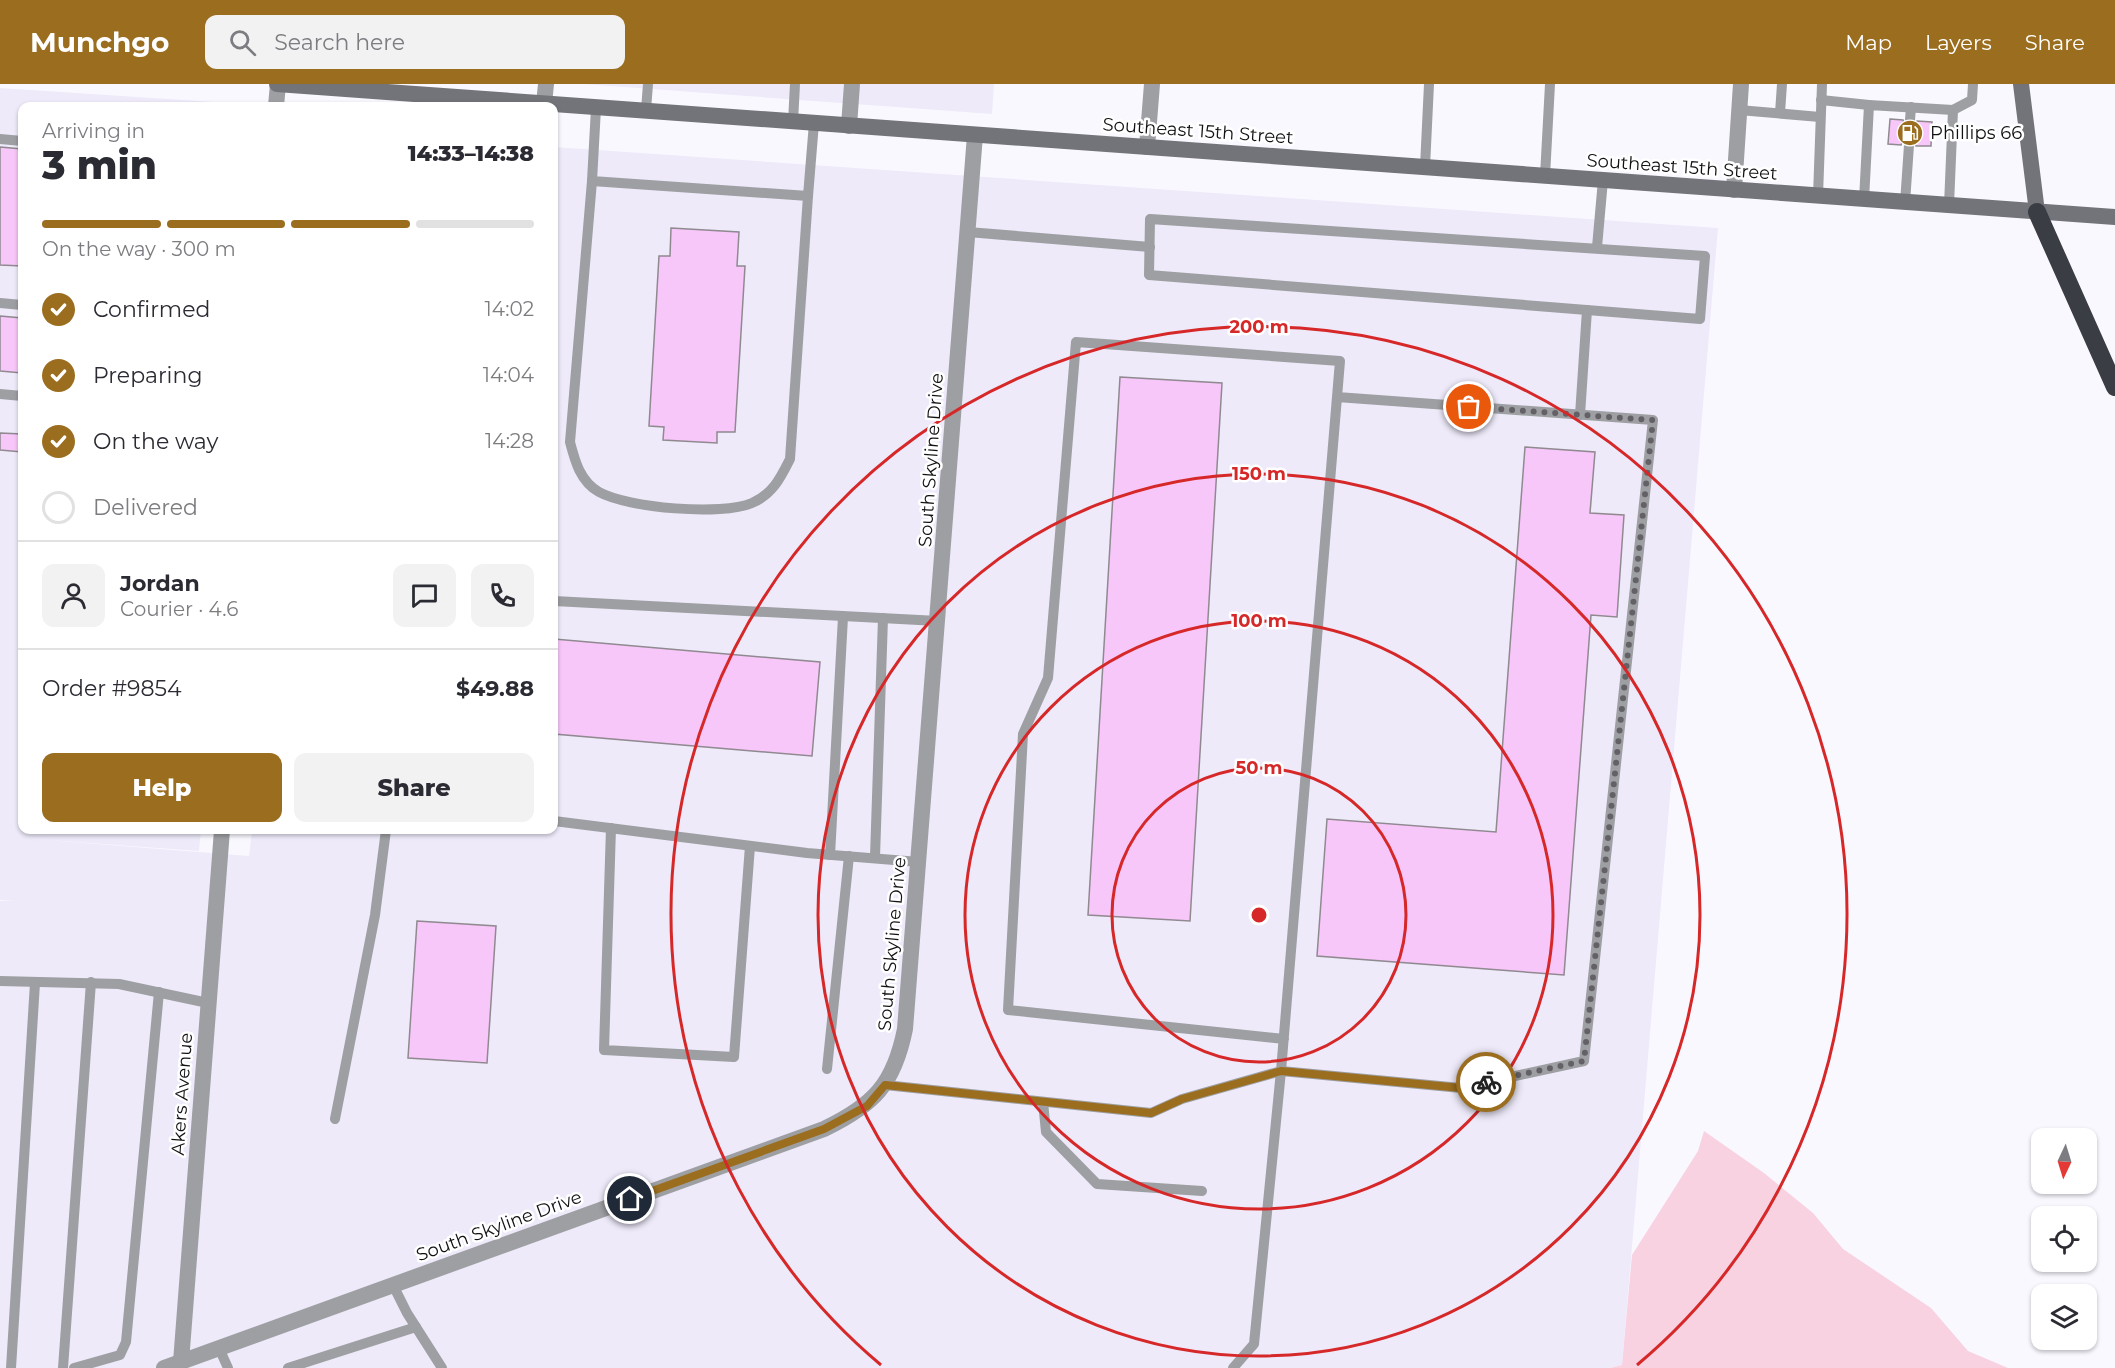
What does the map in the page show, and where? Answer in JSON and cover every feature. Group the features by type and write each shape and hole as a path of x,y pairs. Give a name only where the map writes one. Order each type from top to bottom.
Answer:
{"highway":[{"path":"2037,212 2115,387"}],"main road":[{"name":"Southeast 15th Street","path":"278,84 433,101 470,102"},
{"path":"2022,84 2037,212"},
{"name":"Southeast 15th Street","path":"558,105 2115,217"}],"street":[{"path":"276,102 278,84"},
{"path":"544,102 546,84"},
{"path":"849,126 852,84"},
{"path":"1147,147 1152,84"},
{"path":"1734,190 1741,84"},
{"name":"South Skyline Drive","path":"164,1368 824,1129 860,1110 885,1085 897,1062 905,1029 975,135"},
{"name":"Akers Avenue","path":"181,1362 222,834"}],"lane":[{"path":"646,110 648,84"},
{"path":"793,122 795,84"},
{"path":"1425,167 1429,84"},
{"path":"1545,176 1550,84"},
{"path":"1780,113 1782,84"},
{"path":"1818,196 1822,84"},
{"path":"1821,100 1953,110 1972,100 1973,84"},
{"path":"1864,200 1869,105"},
{"path":"1910,120 1911,107"},
{"path":"596,108 570,441 578,470 598,491 625,501 676,509 721,509 752,503 776,487 790,459 814,123"},
{"path":"1739,110 1820,117"},
{"path":"1949,206 1953,110"},
{"path":"0,139 18,141"},
{"path":"1905,203 1909,146"},
{"path":"1597,247 1603,180"},
{"path":"592,181 808,196"},
{"path":"1150,219 1597,247 1705,256 1700,319 1149,275 1150,219"},
{"path":"968,232 1150,247"},
{"path":"0,303 18,305"},
{"path":"1580,415 1587,310"},
{"path":"1233,1368 1254,1344 1284,1039 1340,361 1076,342 1048,678 1023,734 1008,1010 1284,1039"},
{"path":"0,394 18,396"},
{"path":"885,1085 1151,1113 1182,1099 1281,1071 1461,1088 1584,1061 1653,420 1337,397"},
{"path":"558,601 938,621"},
{"path":"830,855 843,616"},
{"path":"874,857 883,618"},
{"path":"558,821 830,855 919,862"},
{"path":"611,828 604,1050 734,1057 750,846"},
{"path":"335,1119 375,915 385,834"},
{"path":"827,1070 849,856"},
{"path":"0,981 91,982 159,992 208,1003"},
{"path":"63,1368 91,982"},
{"path":"11,1368 35,983"},
{"path":"74,1368 120,1354 126,1342 159,992"},
{"path":"1042,1102 1046,1132 1097,1184 1202,1191"},
{"path":"393,1285 442,1368"},
{"path":"288,1368 416,1327"},
{"path":"219,1348 228,1368"}],"shaded area":[{"path":"583,84 994,84 992,114"},
{"path":"0,88 214,102 18,102 18,834 201,834 199,851 20,838 249,856 252,834 558,834 558,147 1718,228 1622,1365 1610,1368 0,1368 0,901 15,901 0,900"},
{"path":"1704,1131 1764,1173 1813,1213 1843,1249 1931,1308 1968,1351 2008,1368 1610,1368 1622,1365 1632,1255 1698,1151"}],"building":[{"name":"Phillips 66","path":"1890,119 1903,120 1905,126 1910,127 1917,121 1932,122 1931,146 1916,146 1914,139 1909,138 1903,140 1901,145 1888,144"},
{"path":"0,147 18,149 18,266 0,265"},
{"path":"671,228 739,232 737,266 745,266 735,432 717,432 717,443 663,440 664,427 649,426 659,256 670,256"},
{"path":"0,316 18,318 18,373 0,371"},
{"path":"1120,377 1222,383 1190,921 1088,915"},
{"path":"0,433 18,434 18,452 0,450"},
{"path":"1525,447 1595,452 1590,513 1624,515 1617,617 1591,615 1564,975 1317,956 1327,819 1496,832"},
{"path":"558,639 820,662 812,756 558,734"},
{"path":"417,921 496,926 487,1063 408,1058"}],"way so far":[{"path":"1469,407 1653,420 1584,1061 1486,1082"}],"place":[{"name":"Phillips 66","path":"1910,133"}],"route":[{"path":"630,1199 824,1129 854,1115 867,1106 885,1085 1151,1113 1182,1099 1281,1071 1461,1088 1486,1082"}]}
